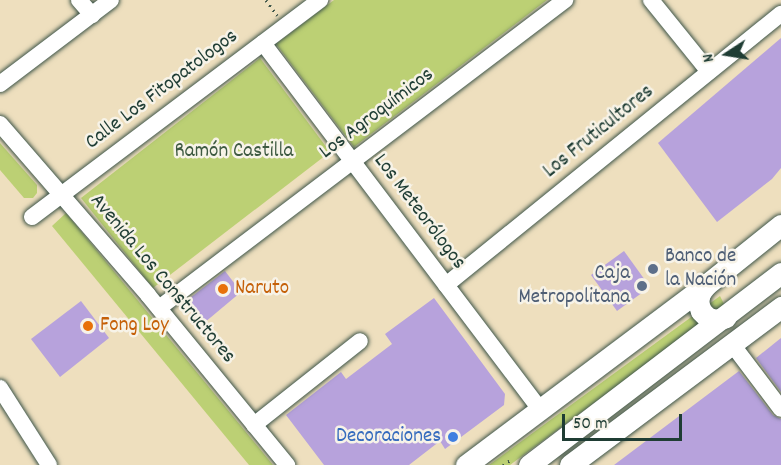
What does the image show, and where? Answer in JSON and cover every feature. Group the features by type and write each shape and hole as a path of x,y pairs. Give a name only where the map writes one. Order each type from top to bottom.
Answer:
{"main road":[{"path":"466,465 706,285 781,225"},
{"path":"529,465 781,273"},
{"path":"706,285 700,293 698,302 701,311 708,318 717,320 726,317"},
{"path":"570,465 781,307"}],"street":[{"path":"80,0 92,15"},
{"path":"0,84 111,0"},
{"name":"Calle Los Fitopatologos","path":"32,218 320,0"},
{"name":"Los Agroquímicos","path":"159,308 565,0"},
{"path":"651,0 709,72"},
{"name":"Los Fruticultores","path":"446,285 781,14"},
{"name":"Los Meteorólogos","path":"263,43 540,409"},
{"name":"Avenida Los Constructores","path":"0,124 159,308 287,465"},
{"path":"254,425 360,341"},
{"path":"732,344 781,409"},
{"path":"0,388 49,465"}],"green space":[{"name":"Ramón Castilla","path":"334,0 547,0 354,147 276,44"},
{"name":"Ramón Castilla","path":"260,58 330,152 153,288 81,198"},
{"path":"0,143 37,185 37,193 33,198 24,198 0,170"},
{"path":"66,213 273,465 249,465 52,226"},
{"path":"720,296 725,306 510,465 489,465"}],"building":[{"path":"781,38 781,168 772,179 717,222 658,143"},
{"path":"624,251 650,287 617,311 591,275"},
{"path":"225,271 241,292 204,323 186,301"},
{"path":"434,298 505,394 504,405 445,449 440,441 409,465 324,465 286,415 341,372 346,379 392,344 385,334"},
{"path":"81,301 109,338 60,377 31,339"},
{"path":"781,338 781,392 756,358"},
{"path":"739,371 773,415 781,419 781,465 614,465"}],"place":[{"name":"Banco de la Nación","path":"653,269"},
{"name":"Caja Metropolitana","path":"642,286"},
{"name":"Naruto","path":"223,289"},
{"name":"Fong Loy","path":"88,326"},
{"name":"Decoraciones","path":"453,437"}]}
